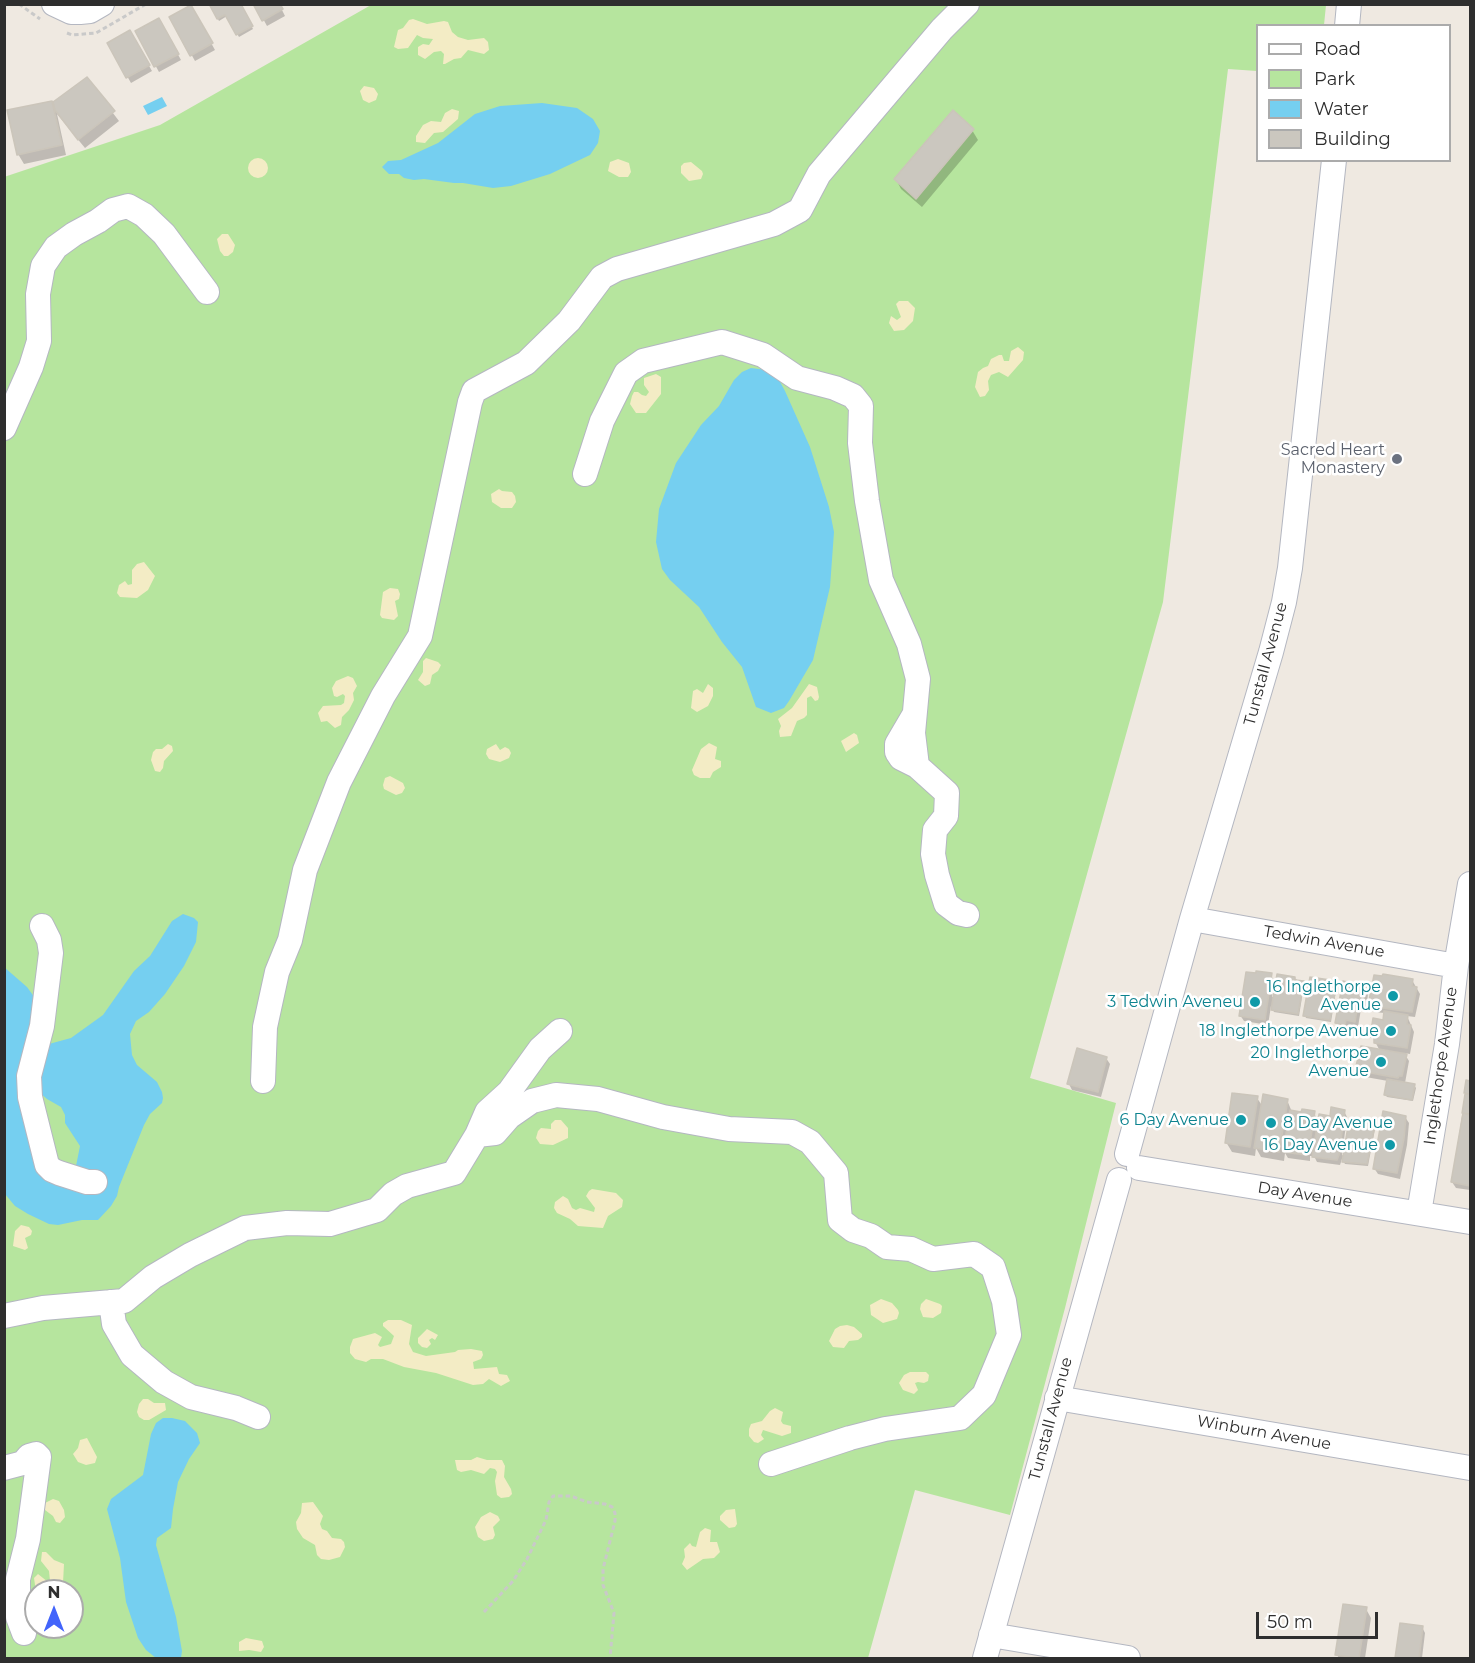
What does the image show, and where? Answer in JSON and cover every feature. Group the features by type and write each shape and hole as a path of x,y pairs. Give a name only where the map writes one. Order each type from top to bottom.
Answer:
{"street":[{"path":"54,4 71,12 90,11 102,4"},
{"path":"264,1081 266,1027 277,972 290,940 305,870 339,782 383,696 420,636 474,391 526,363 569,321 602,277 617,269 764,227 800,210 819,174 942,29 967,4"},
{"path":"1347,24 1350,4"},
{"name":"Tunstall Avenue","path":"985,1659 1119,1180 1125,1182 1132,1180 1137,1174 1133,1161 1192,918 1284,602 1290,568 1334,162"},
{"path":"4,428 31,367 39,341 38,294 43,266 56,247 74,234 113,210 128,206 144,215 164,234 207,292"},
{"path":"585,474 602,421 621,382 626,373 643,361 722,342 763,355 797,378 836,388 853,396 861,406 860,443 881,580 909,644 918,679 913,733 917,766 947,793 946,816 935,830 933,854 937,876 946,904 958,913 967,915"},
{"name":"Inglethorpe Avenue","path":"1419,1213 1470,884"},
{"name":"Tedwin Avenue","path":"1192,918 1456,966"},
{"path":"42,926 49,939 51,953 42,1026 29,1076 30,1097 47,1165 59,1173 87,1182 95,1182"},
{"path":"4,1316 44,1308 123,1300 162,1271 245,1228 287,1223 330,1224 377,1210 393,1194 407,1186 454,1173 477,1135 487,1112 509,1092 540,1049 560,1031"},
{"path":"477,1135 495,1133 509,1117 532,1101 556,1095 598,1099 663,1117 729,1129 792,1132 810,1142 836,1173 840,1220 853,1230 871,1236 887,1247 911,1249 933,1259 974,1254 993,1267 1004,1301 1009,1335 984,1395 960,1418 868,1434 771,1464"},
{"name":"Day Avenue","path":"1133,1161 1470,1222"},
{"path":"111,1302 114,1324 132,1355 164,1382 191,1397 236,1408 258,1417"},
{"name":"Winburn Avenue","path":"1057,1398 1470,1468"},
{"path":"4,1468 22,1462 29,1456 36,1454 39,1457 27,1545 18,1579 18,1617 24,1633"},
{"path":"991,1635 1128,1659"}],"path":[{"path":"484,1612 513,1581 527,1559 546,1520 549,1502 553,1496 571,1496 587,1502 605,1504 612,1507 615,1513 603,1569 603,1585 614,1613 610,1659"}],"green space":[{"path":"371,5 1326,5 1324,24 1256,24 1256,71 1228,69 1163,602 1030,1078 1116,1103 1010,1515 915,1490 868,1658 5,1658 4,177 160,125"}],"sand":[{"path":"413,19 427,24 448,22 452,32 458,37 468,40 484,38 488,42 489,50 484,54 468,50 461,58 443,64 444,54 441,51 434,52 425,59 418,55 418,47 423,44 429,45 433,39 417,35 408,48 394,47 398,30"},
{"path":"364,86 374,88 378,94 376,100 369,103 363,100 360,91"},
{"path":"452,109 459,111 458,119 443,132 434,133 425,143 416,142 416,136 423,125 431,121 441,122 445,113"},
{"path":"258,158 265,161 268,168 265,175 258,178 251,175 248,168 251,161"},
{"path":"618,159 629,163 631,172 628,177 619,177 608,171 610,162"},
{"path":"691,162 702,171 701,179 689,181 681,173 681,166"},
{"path":"222,234 228,234 235,245 233,252 228,256 224,256 220,251 217,239"},
{"path":"899,301 908,301 915,308 913,321 904,330 894,331 889,323 891,316 897,320 901,317 896,304"},
{"path":"1018,347 1024,352 1023,360 1008,377 999,372 991,375 988,381 989,390 985,396 980,397 975,387 978,372 988,366 991,359 999,355 1002,355 1004,361 1009,361 1011,351"},
{"path":"656,374 661,377 661,394 646,413 636,413 630,404 634,392 646,396 649,392 644,385 644,378"},
{"path":"499,489 512,492 515,496 516,502 512,508 501,508 492,502 491,494"},
{"path":"144,562 155,576 148,590 137,598 120,597 117,593 119,585 125,581 128,585 132,584 132,570 137,564"},
{"path":"390,588 398,589 400,594 399,599 395,601 398,616 394,620 382,618 380,615 383,592"},
{"path":"426,658 441,665 432,675 430,684 425,686 418,680 423,672 423,661"},
{"path":"348,676 353,678 357,686 353,693 354,700 342,717 341,725 335,728 327,721 321,722 318,713 323,706 344,703 345,696 343,694 334,696 332,688 336,681"},
{"path":"708,684 713,688 713,696 708,706 697,712 691,708 693,691 697,689 703,693"},
{"path":"809,684 817,687 818,700 815,701 811,696 807,698 807,715 797,721 791,736 780,737 781,726 778,719 792,708"},
{"path":"854,733 859,743 846,752 841,741"},
{"path":"709,743 717,747 715,759 721,761 721,767 713,772 710,778 700,778 694,775 692,770 701,749"},
{"path":"168,744 172,746 173,751 164,761 160,772 155,771 151,760 153,752"},
{"path":"496,744 500,750 505,747 509,749 511,753 509,758 500,762 489,759 486,754 487,749"},
{"path":"390,776 403,783 405,788 402,793 396,795 384,789 385,778"},
{"path":"555,1120 561,1120 568,1128 568,1138 553,1145 540,1144 536,1138 538,1131 541,1128 551,1129 551,1124"},
{"path":"592,1189 616,1193 623,1200 622,1207 608,1216 603,1228 578,1226 557,1213 554,1208 555,1202 563,1196 568,1199 572,1208 594,1212 595,1208 586,1196"},
{"path":"21,1225 29,1227 32,1231 31,1235 25,1238 28,1248 25,1250 13,1246 15,1231"},
{"path":"881,1299 892,1303 898,1310 897,1319 883,1323 871,1315 870,1305"},
{"path":"926,1299 940,1304 941,1313 933,1318 923,1317 920,1309"},
{"path":"388,1320 401,1320 412,1325 409,1344 413,1352 426,1356 458,1350 482,1351 481,1359 473,1362 474,1369 497,1367 499,1374 507,1375 510,1381 501,1386 489,1379 483,1384 473,1385 436,1373 404,1367 383,1359 371,1359 366,1362 355,1359 350,1353 353,1339 375,1333 382,1337 378,1345 380,1347 391,1344 394,1336 383,1326 383,1323"},
{"path":"847,1325 854,1327 862,1334 862,1337 849,1341 844,1348 833,1347 829,1341 835,1329"},
{"path":"427,1329 438,1335 435,1340 432,1338 429,1340 431,1344 427,1348 418,1343 418,1338"},
{"path":"910,1372 926,1372 929,1375 928,1381 915,1383 918,1390 914,1394 903,1390 899,1383 904,1375"},
{"path":"143,1399 154,1403 165,1403 166,1410 149,1420 144,1420 137,1412"},
{"path":"775,1408 783,1412 781,1421 791,1426 791,1433 782,1436 763,1430 761,1435 764,1439 758,1443 754,1442 749,1436 751,1424 762,1421"},
{"path":"87,1438 97,1457 95,1463 86,1465 78,1462 73,1454 80,1440"},
{"path":"477,1457 502,1460 505,1466 504,1477 512,1494 509,1497 501,1498 497,1495 495,1469 490,1468 484,1474 471,1470 461,1472 457,1470 455,1460 471,1460"},
{"path":"53,1499 59,1501 64,1510 65,1517 60,1523 56,1522 53,1516 45,1510 45,1503"},
{"path":"313,1502 323,1516 320,1524 322,1529 327,1531 332,1538 341,1539 344,1542 345,1547 340,1557 329,1560 321,1559 317,1555 315,1545 303,1538 297,1529 296,1522 301,1513 302,1503"},
{"path":"735,1509 737,1524 729,1528 720,1520 720,1516 726,1510"},
{"path":"490,1512 498,1516 500,1520 493,1527 495,1535 493,1539 484,1541 478,1537 475,1527 481,1517"},
{"path":"705,1528 711,1530 710,1542 717,1542 720,1552 714,1558 703,1559 687,1570 682,1564 685,1557 684,1549 690,1543 696,1547 700,1532"},
{"path":"42,1552 46,1552 54,1560 64,1564 63,1579 50,1579 49,1571 41,1561"},
{"path":"38,1574 44,1579 34,1579"},
{"path":"246,1638 262,1641 264,1647 261,1652 239,1651 239,1642"}],"water":[{"path":"162,97 167,106 148,115 143,106"},
{"path":"542,103 577,108 593,119 600,131 598,143 590,155 550,174 511,186 493,188 424,179 414,180 404,178 399,174 389,174 382,167 388,161 401,160 438,143 475,114 500,106"},
{"path":"751,368 767,370 779,380 785,391 810,447 829,507 834,532 830,587 813,660 784,708 771,713 756,707 742,667 699,607 670,580 662,569 656,542 659,509 676,463 701,425 719,406 734,380 742,372"},
{"path":"183,914 198,922 196,942 184,966 165,994 149,1012 136,1021 130,1034 132,1055 137,1065 157,1082 162,1092 162,1103 150,1114 117,1196 98,1220 49,1224 15,1206 5,1194 4,967 27,987 35,998 36,1004 32,1034 21,1077 37,1169 41,1175 49,1179 90,1192 95,1190 97,1180 94,1174 76,1166 80,1146 65,1123 65,1115 61,1107 38,1091 35,1076 40,1051 49,1044 71,1038 103,1015 134,971 150,956 172,921"},
{"path":"163,1418 185,1421 197,1433 200,1443 178,1482 171,1528 157,1538 156,1545 176,1617 182,1651 181,1658 156,1658 146,1650 138,1638 126,1602 120,1558 107,1509 111,1499 143,1475 151,1434 156,1423"}],"building":[{"path":"209,4 241,4 253,26 236,35 225,15 217,19"},
{"path":"253,4 280,4 283,9 262,21"},
{"path":"191,5 213,43 190,56 169,17"},
{"path":"159,18 179,54 154,67 135,31"},
{"path":"130,30 150,65 126,78 107,43"},
{"path":"87,77 115,111 78,140 55,110 53,102"},
{"path":"52,101 62,145 17,155 7,110"},
{"path":"953,110 974,129 916,199 894,179"},
{"name":"3 Tedwin Aveneu","path":"1256,971 1272,973 1265,1020 1239,1016 1246,972 1256,973"},
{"path":"1277,974 1304,981 1298,1014 1271,1010"},
{"name":"16 Inglethorpe Avenue","path":"1383,974 1413,979 1412,986 1417,987 1412,1012 1368,1006 1374,975 1382,976"},
{"path":"1310,977 1337,981 1330,1020 1303,1016"},
{"path":"1343,981 1366,987 1363,1004 1358,1004 1355,1022 1346,1020 1345,1025 1335,1023"},
{"name":"18 Inglethorpe Avenue","path":"1384,1011 1408,1015 1407,1024 1411,1025 1407,1048 1374,1043 1374,1037 1370,1037 1373,1018 1383,1020"},
{"name":"20 Inglethorpe Avenue","path":"1361,1046 1407,1054 1402,1076 1398,1078 1355,1070"},
{"path":"1077,1048 1107,1057 1098,1092 1067,1084"},
{"path":"1387,1079 1415,1084 1412,1100 1384,1095"},
{"path":"1466,1080 1470,1081 1470,1094 1464,1093"},
{"name":"6 Day Avenue","path":"1232,1093 1258,1096 1250,1147 1225,1143"},
{"name":"8 Day Avenue","path":"1263,1094 1288,1099 1279,1152 1254,1148"},
{"path":"1465,1094 1470,1094 1470,1114 1462,1113"},
{"path":"1331,1107 1345,1110 1339,1155 1337,1160 1312,1157 1319,1114 1330,1116"},
{"path":"1302,1109 1315,1111 1307,1155 1283,1152 1290,1110 1301,1112"},
{"name":"16 Day Avenue","path":"1383,1111 1406,1116 1397,1173 1373,1169"},
{"path":"1463,1113 1470,1115 1470,1186 1451,1182"},
{"path":"1360,1118 1376,1120 1367,1164 1342,1162 1349,1120 1359,1121"},
{"path":"1343,1604 1367,1607 1359,1658 1335,1655"},
{"path":"1400,1623 1423,1626 1419,1658 1395,1658"}],"place":[{"name":"Sacred Heart Monastery","path":"1397,459"},
{"name":"16 Inglethorpe Avenue","path":"1393,996"},
{"name":"3 Tedwin Aveneu","path":"1255,1002"},
{"name":"18 Inglethorpe Avenue","path":"1391,1031"},
{"name":"20 Inglethorpe Avenue","path":"1381,1062"},
{"name":"6 Day Avenue","path":"1241,1120"},
{"name":"8 Day Avenue","path":"1271,1123"},
{"name":"16 Day Avenue","path":"1390,1145"}]}
